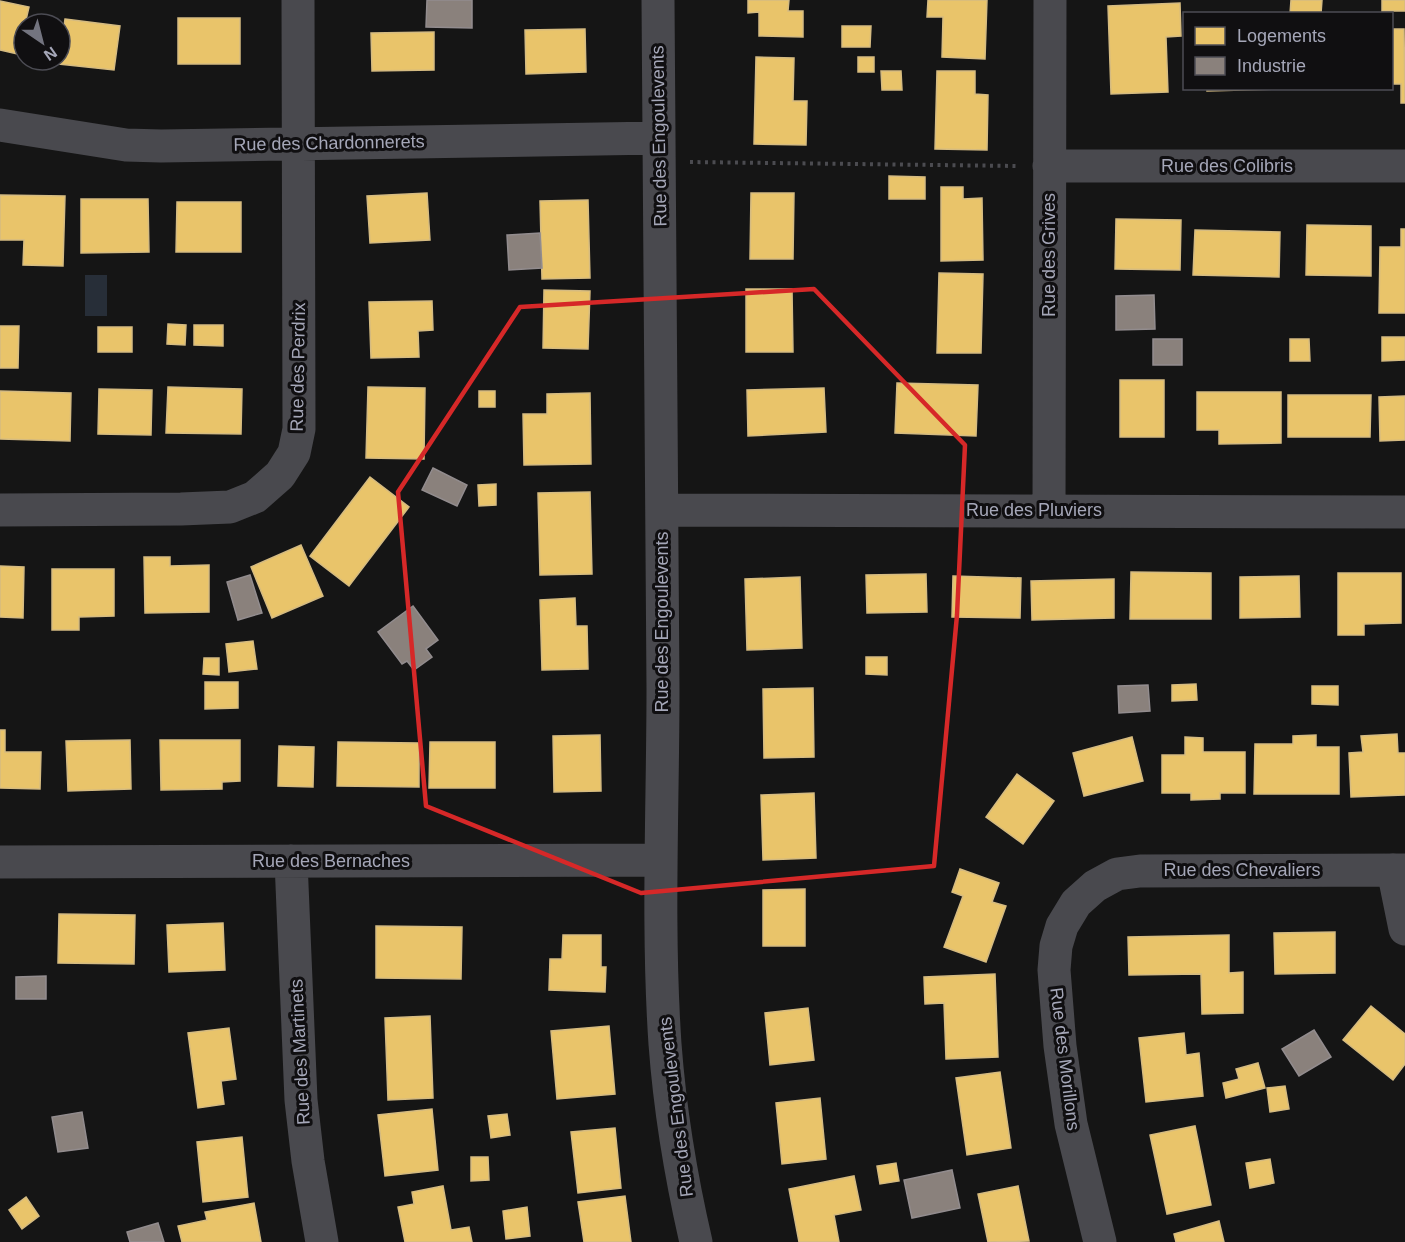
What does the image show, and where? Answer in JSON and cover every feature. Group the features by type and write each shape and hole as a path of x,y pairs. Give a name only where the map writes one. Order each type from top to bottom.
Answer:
{"street":[{"name":"Rue des Perdrix","path":"0,510 230,507 255,496 279,475 294,453 299,429 298,0"},
{"name":"Rue des Engoulevents","path":"658,0 663,1003 677,1148 696,1242"},
{"name":"Rue des Grives","path":"1049,510 1050,0"},
{"name":"Rue des Chardonnerets","path":"0,125 126,145 659,150"},
{"name":"Rue des Colibris","path":"1049,166 1405,166"},
{"name":"Rue des Pluviers","path":"662,510 1405,512"},
{"name":"Rue des Bernaches","path":"0,862 661,860"},
{"name":"Rue des Martinets","path":"291,861 302,1100 308,1161 322,1242"},
{"name":"Rue des Chevaliers","path":"1095,886 1117,874 1140,871 1399,870 1405,929"},
{"name":"Rue des Morillons","path":"1095,886 1076,903 1062,926 1056,946 1054,970 1060,1046 1071,1124 1100,1242"}],"path":[{"path":"659,150 1049,166"}],"highlighted area":[{"path":"814,289 965,445 957,615 934,866 641,893 426,806 398,492 520,307"}],"shaded area":[{"path":"85,275 107,275 107,316 85,316"}],"building: Logements":[{"path":"748,0 789,0 788,11 803,11 803,37 759,36 759,12 748,13"},
{"path":"928,0 987,0 985,59 942,57 943,17 927,17"},
{"path":"1291,0 1322,0 1321,12 1290,12"},
{"path":"1382,0 1405,0 1405,11 1382,11"},
{"path":"0,1 29,7 28,12 12,12 12,53 0,50"},
{"path":"1180,3 1181,36 1166,37 1168,92 1111,94 1108,6"},
{"path":"178,18 240,18 240,64 178,64"},
{"path":"72,20 120,26 114,70 72,65"},
{"path":"842,26 871,26 870,47 842,47"},
{"path":"585,29 586,72 526,74 525,30"},
{"path":"1393,29 1404,29 1405,103 1401,103 1401,84 1393,84"},
{"path":"434,32 434,70 372,71 371,33"},
{"path":"756,57 794,58 793,101 807,101 806,145 754,144"},
{"path":"858,57 874,57 874,72 858,72"},
{"path":"881,71 901,71 902,90 882,90"},
{"path":"937,71 975,71 975,94 988,95 987,150 935,149"},
{"path":"889,176 925,177 925,199 889,199"},
{"path":"941,187 963,187 963,199 982,198 983,260 941,261"},
{"path":"427,193 430,240 370,243 367,196"},
{"path":"751,193 794,193 793,259 750,259"},
{"path":"0,195 65,196 63,266 23,265 24,240 0,240"},
{"path":"81,199 148,199 149,252 81,253"},
{"path":"588,200 590,278 542,279 540,201"},
{"path":"177,202 241,202 241,252 176,252"},
{"path":"1116,219 1181,220 1180,270 1115,269"},
{"path":"1307,225 1371,226 1371,276 1306,275"},
{"path":"1401,229 1405,229 1405,313 1379,313 1380,247 1401,247"},
{"path":"1195,230 1280,232 1279,277 1193,275"},
{"path":"939,273 983,274 981,353 937,353"},
{"path":"746,289 792,289 793,352 746,352"},
{"path":"544,290 590,291 588,349 543,348"},
{"path":"432,301 433,330 418,331 419,357 371,358 369,302"},
{"path":"168,324 186,325 185,345 167,344"},
{"path":"194,325 223,325 223,346 194,345"},
{"path":"0,326 19,326 18,368 0,368"},
{"path":"98,327 132,327 132,352 98,352"},
{"path":"1382,337 1405,337 1405,360 1382,361"},
{"path":"1290,339 1309,339 1310,361 1290,361"},
{"path":"1120,380 1164,380 1164,437 1120,437"},
{"path":"897,383 978,385 976,436 895,433"},
{"path":"168,387 242,389 241,434 166,433"},
{"path":"368,387 425,388 424,459 366,458"},
{"path":"824,388 826,432 748,436 747,390"},
{"path":"99,389 152,390 151,435 98,434"},
{"path":"0,391 71,393 70,441 0,439"},
{"path":"479,391 495,391 495,407 479,407"},
{"path":"1197,392 1281,392 1281,443 1219,444 1219,430 1197,430"},
{"path":"590,393 591,464 524,465 523,414 547,414 547,394"},
{"path":"1288,395 1371,395 1370,437 1288,437"},
{"path":"1405,396 1405,440 1380,441 1379,397"},
{"path":"370,477 409,507 349,586 310,556"},
{"path":"496,484 496,505 479,506 478,485"},
{"path":"590,492 592,574 540,575 538,493"},
{"path":"301,545 323,596 272,618 251,567"},
{"path":"144,557 170,557 170,566 209,565 209,612 145,613"},
{"path":"0,566 24,567 23,618 0,617"},
{"path":"52,569 114,569 114,616 79,617 79,630 52,630"},
{"path":"1131,572 1211,573 1211,619 1130,619"},
{"path":"1338,573 1401,573 1401,623 1364,624 1364,635 1338,635"},
{"path":"926,574 927,612 867,613 866,575"},
{"path":"953,576 1021,578 1020,618 952,617"},
{"path":"1299,576 1300,617 1240,618 1240,577"},
{"path":"800,577 802,648 747,650 745,579"},
{"path":"1114,579 1114,618 1032,620 1031,581"},
{"path":"575,598 576,626 587,626 588,669 542,670 540,600"},
{"path":"253,641 257,669 229,672 226,644"},
{"path":"866,657 887,657 887,675 866,674"},
{"path":"204,658 219,658 219,675 203,674"},
{"path":"205,682 238,682 238,708 205,709"},
{"path":"1196,684 1197,700 1172,701 1172,685"},
{"path":"1312,686 1338,686 1338,705 1312,704"},
{"path":"813,688 814,757 764,758 763,689"},
{"path":"0,730 5,730 5,752 41,752 40,789 0,788"},
{"path":"1397,734 1398,753 1405,753 1405,795 1351,797 1349,753 1363,752 1361,736"},
{"path":"600,735 601,791 554,792 553,736"},
{"path":"1316,735 1316,747 1339,747 1339,794 1254,794 1255,744 1293,744 1293,736"},
{"path":"1132,737 1143,781 1084,796 1073,753"},
{"path":"1185,737 1203,738 1203,752 1245,752 1245,793 1220,793 1220,799 1191,800 1191,793 1162,793 1162,755 1185,755"},
{"path":"130,740 131,789 68,791 66,741"},
{"path":"160,740 240,740 240,781 222,782 222,789 161,790"},
{"path":"338,742 419,743 419,787 337,786"},
{"path":"430,742 495,742 495,788 429,788"},
{"path":"279,746 314,747 313,787 278,786"},
{"path":"1017,774 1054,801 1023,844 986,817"},
{"path":"814,793 816,858 763,860 761,795"},
{"path":"960,869 999,883 992,902 1006,906 986,962 944,947 963,896 952,892"},
{"path":"805,889 805,946 763,946 763,890"},
{"path":"59,914 135,915 134,964 58,963"},
{"path":"223,923 225,970 169,972 167,925"},
{"path":"376,926 462,927 461,979 376,978"},
{"path":"1335,932 1335,973 1275,974 1274,933"},
{"path":"563,935 601,935 601,967 606,967 605,992 549,990 550,959 562,959"},
{"path":"1229,935 1229,973 1243,972 1243,1013 1202,1014 1201,974 1129,975 1128,937"},
{"path":"995,974 998,1057 946,1059 944,1003 925,1004 924,977"},
{"path":"1371,1006 1405,1034 1405,1064 1393,1080 1343,1040"},
{"path":"808,1008 814,1060 770,1065 765,1013"},
{"path":"430,1016 433,1098 388,1100 385,1018"},
{"path":"609,1026 615,1094 557,1099 551,1031"},
{"path":"229,1028 236,1079 221,1081 224,1104 198,1108 188,1033"},
{"path":"1184,1033 1186,1055 1199,1053 1203,1096 1146,1102 1139,1038"},
{"path":"1258,1063 1265,1088 1226,1098 1223,1083 1239,1079 1236,1069"},
{"path":"1000,1072 1011,1148 967,1155 956,1078"},
{"path":"1285,1086 1289,1109 1270,1112 1267,1088"},
{"path":"820,1098 826,1159 782,1164 776,1103"},
{"path":"432,1109 438,1170 385,1176 378,1115"},
{"path":"507,1114 510,1135 491,1138 488,1116"},
{"path":"1195,1126 1211,1205 1167,1214 1150,1135"},
{"path":"615,1128 621,1188 578,1193 571,1132"},
{"path":"242,1137 248,1197 203,1202 197,1142"},
{"path":"471,1157 488,1157 489,1180 471,1181"},
{"path":"1270,1159 1274,1183 1250,1188 1246,1163"},
{"path":"896,1163 899,1181 880,1184 877,1166"},
{"path":"854,1176 861,1210 834,1215 839,1242 799,1242 789,1189"},
{"path":"443,1186 451,1230 469,1227 472,1242 405,1242 398,1207 414,1204 412,1192"},
{"path":"1018,1186 1029,1241 988,1242 978,1194"},
{"path":"625,1196 631,1242 584,1242 578,1202"},
{"path":"26,1197 39,1216 22,1229 9,1210"},
{"path":"254,1203 261,1242 182,1242 178,1226 207,1220 205,1212"},
{"path":"527,1207 530,1236 506,1239 503,1211"},
{"path":"1219,1221 1224,1242 1176,1242 1174,1234"}],"building: Industrie":[{"path":"427,0 472,0 472,28 426,27"},
{"path":"540,233 542,268 509,270 507,235"},
{"path":"1154,295 1155,329 1116,330 1116,296"},
{"path":"1153,339 1182,339 1182,365 1153,365"},
{"path":"433,468 467,485 457,506 422,490"},
{"path":"250,575 262,613 238,620 227,582"},
{"path":"413,606 438,640 426,649 432,657 414,670 407,661 402,664 378,632"},
{"path":"1148,685 1150,711 1119,713 1118,686"},
{"path":"46,976 46,999 16,999 16,977"},
{"path":"1314,1030 1331,1057 1299,1076 1282,1049"},
{"path":"82,1112 88,1148 58,1152 52,1117"},
{"path":"952,1170 960,1208 912,1218 904,1180"},
{"path":"158,1223 164,1242 130,1242 127,1232"}]}
